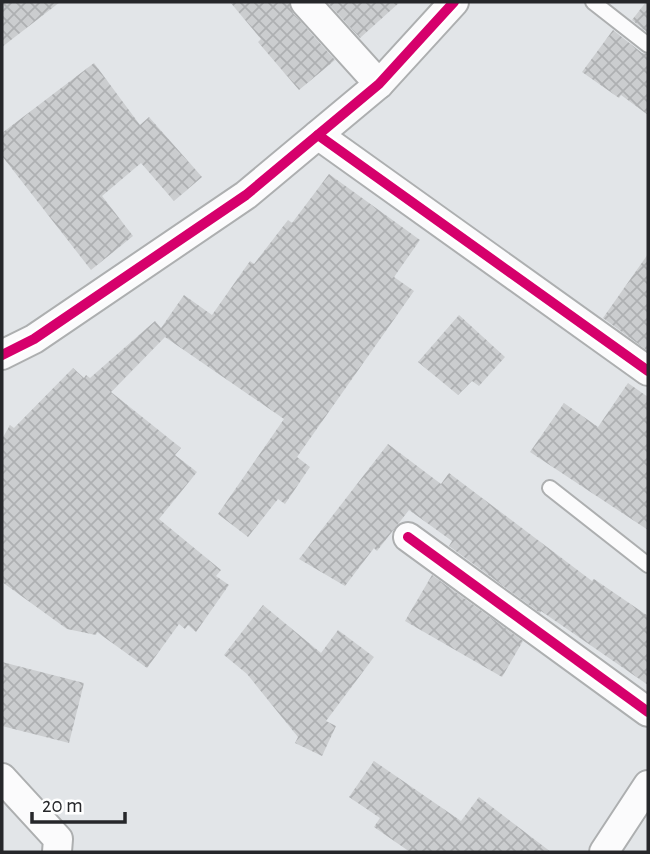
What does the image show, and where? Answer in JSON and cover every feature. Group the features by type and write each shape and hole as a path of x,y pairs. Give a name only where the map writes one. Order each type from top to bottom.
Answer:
{"street":[{"path":"305,2 379,84"},
{"path":"2,355 34,339 246,195 379,84 454,2"},
{"path":"318,135 648,371"},
{"path":"408,537 648,712"},
{"path":"2,778 58,839 57,852"},
{"path":"604,852 648,785"}],"lane":[{"path":"593,2 648,44"},
{"path":"550,488 648,565"}],"building":[{"path":"2,2 60,2 2,47"},
{"path":"230,2 289,2 293,13 335,60 299,90 258,42 261,39"},
{"path":"327,2 400,2 360,38"},
{"path":"648,2 648,33 632,20"},
{"path":"613,30 642,53 648,54 648,115 582,72"},
{"path":"94,63 140,125 149,117 202,177 174,201 141,163 102,196 133,236 91,270 2,156 2,133"},
{"path":"329,174 420,240 394,277 414,291 297,457 310,467 285,504 278,499 248,537 218,514 284,419 165,337 111,392 181,448 175,455 197,472 159,519 221,570 216,576 229,585 196,632 188,625 185,629 179,624 147,668 97,632 96,635 67,629 2,582 2,439 10,425 14,428 73,368 84,378 86,375 90,378 155,321 161,328 184,295 212,315 250,261 254,264 288,220 292,223"},
{"path":"648,254 648,351 603,318"},
{"path":"459,315 505,357 479,386 472,381 458,395 418,362"},
{"path":"628,383 648,397 648,530 530,452 564,403 598,427"},
{"path":"388,444 441,484 449,473 592,581 594,579 648,616 648,685 541,611 540,613 449,546 452,541 409,510 377,551 374,548 345,586 299,559"},
{"path":"432,575 523,641 502,677 405,621"},
{"path":"263,605 321,653 338,630 374,657 326,721 336,726 322,756 295,743 298,737 247,674 224,655"},
{"path":"2,662 84,683 69,743 2,726"},
{"path":"374,761 461,821 479,797 551,852 410,852 374,827 380,818 349,797"}],"cycle path":[{"path":"2,355 34,339 246,195 379,84 454,2"},
{"path":"318,135 648,371"},
{"path":"408,537 648,712"}]}
